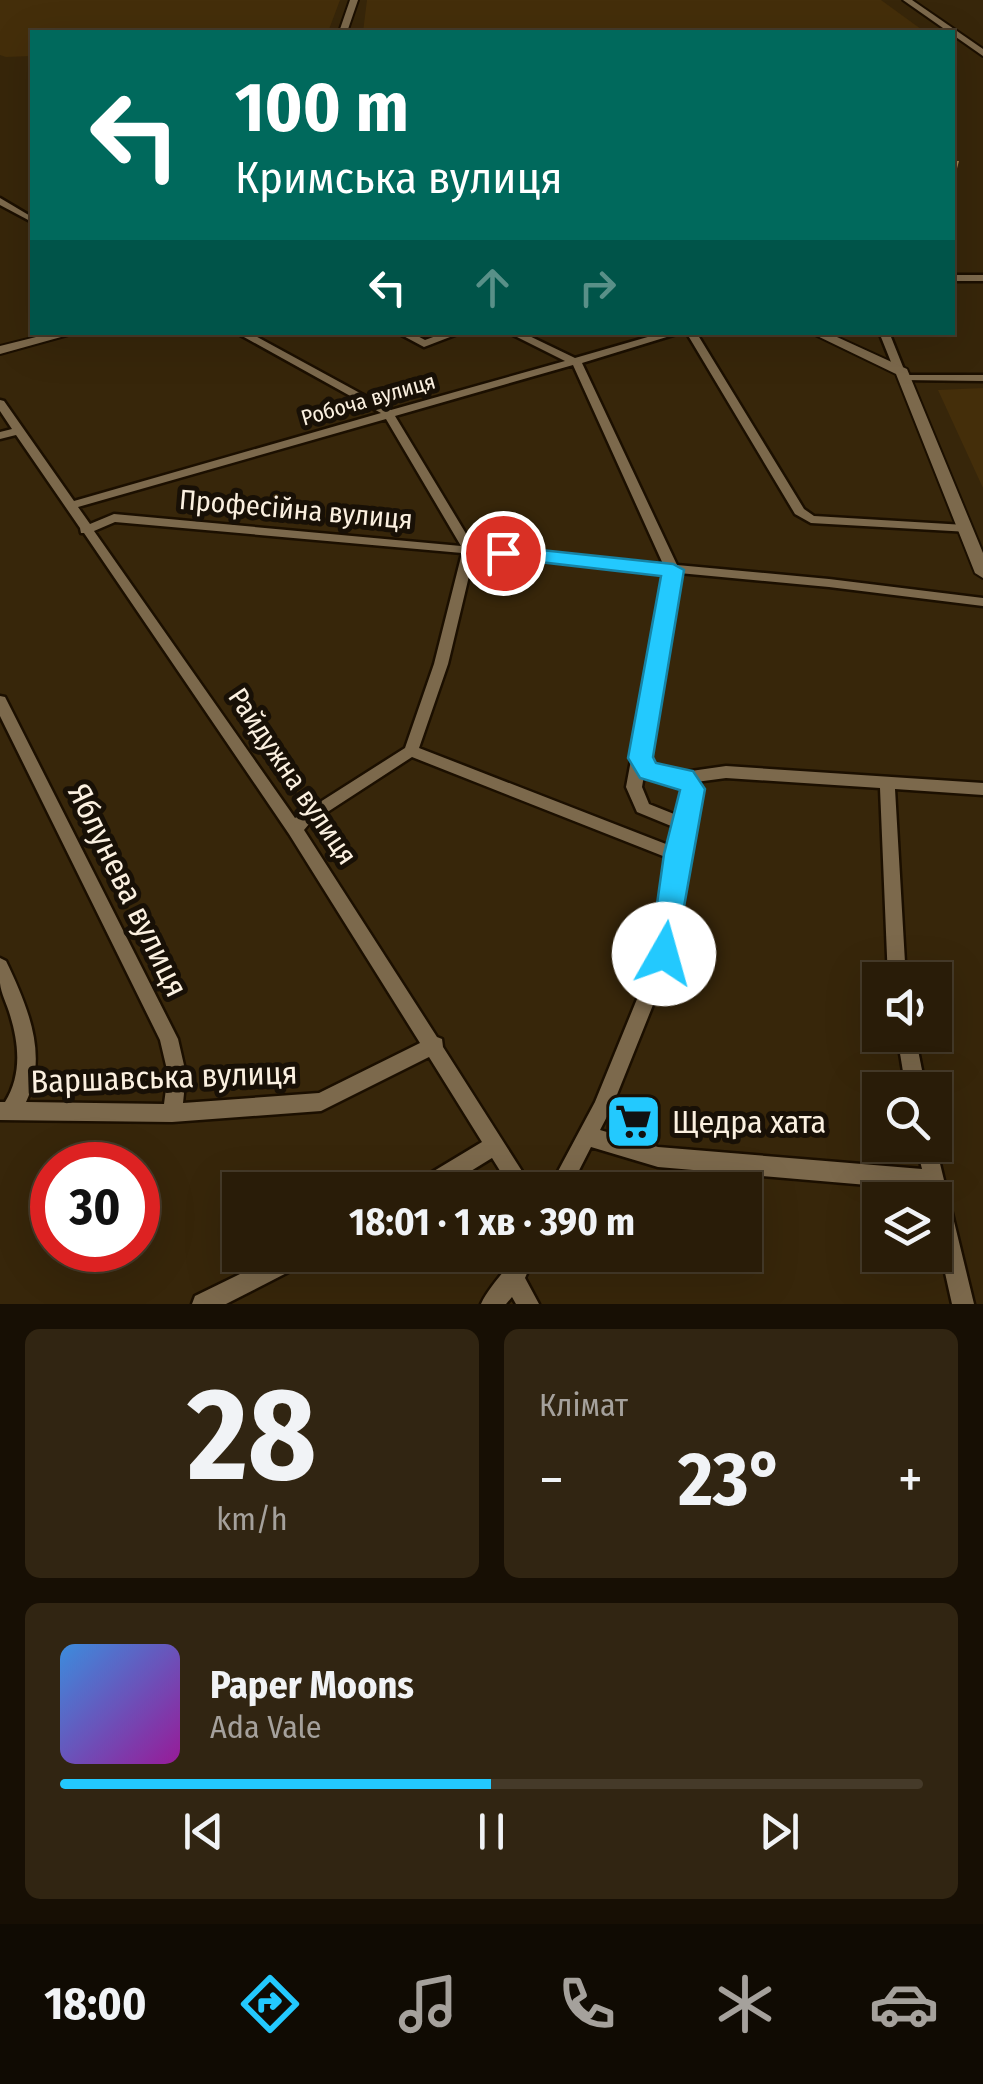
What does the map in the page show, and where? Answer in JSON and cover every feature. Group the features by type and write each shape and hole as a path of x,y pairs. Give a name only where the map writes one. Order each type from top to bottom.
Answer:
{"street":[{"path":"344,30 354,0"},
{"path":"894,0 937,30"},
{"path":"907,0 951,30"},
{"path":"955,33 983,52"},
{"path":"955,43 983,62"},
{"path":"0,201 30,219"},
{"path":"11,206 30,201"},
{"path":"955,278 983,278"},
{"path":"0,350 61,335"},
{"path":"246,335 388,412 469,549 441,664 410,752 312,814 295,830"},
{"path":"407,335 424,344 450,335"},
{"path":"518,335 577,363 673,570 634,786 637,801 652,814 684,824"},
{"name":"Робоча вулиця","path":"76,504 668,335"},
{"path":"693,335 799,511 811,519 965,529"},
{"path":"822,335 902,372 983,378"},
{"path":"885,335 983,573"},
{"name":"Райдужна вулиця","path":"2,407 76,504 85,530 295,830 513,1172"},
{"path":"0,436 18,430"},
{"path":"76,504 114,518"},
{"name":"Професійна вулиця","path":"85,530 114,518 469,549 983,602"},
{"name":"Яблунева вулиця","path":"0,701 169,1039 176,1074 172,1113"},
{"path":"410,752 677,854"},
{"path":"640,758 651,772 684,778 726,772 983,790"},
{"path":"692,794 706,781 726,772"},
{"path":"568,1172 587,1136 664,954 677,854 692,794 692,784 684,778"},
{"path":"887,783 896,962"},
{"path":"0,966 26,1033 21,1094 5,1111"},
{"name":"Варшавська вулиця","path":"5,1111 172,1113 321,1102 435,1045"},
{"path":"587,1136 658,1157 932,1180"},
{"path":"451,1172 496,1145"},
{"path":"929,1162 964,1304"},
{"path":"203,1304 267,1272"},
{"path":"492,1304 516,1272"},
{"path":"513,1279 528,1304"}],"shaded area":[{"path":"0,0 340,0 329,30 30,30 30,56 0,55"},
{"path":"367,0 881,0 922,30 363,30"},
{"path":"983,388 983,488 938,390"}],"place":[{"name":"Щедра хата","path":"633,1122"}],"route":[{"path":"503,553 673,570 640,758 648,771 684,778 693,789 677,854 664,954"}]}
